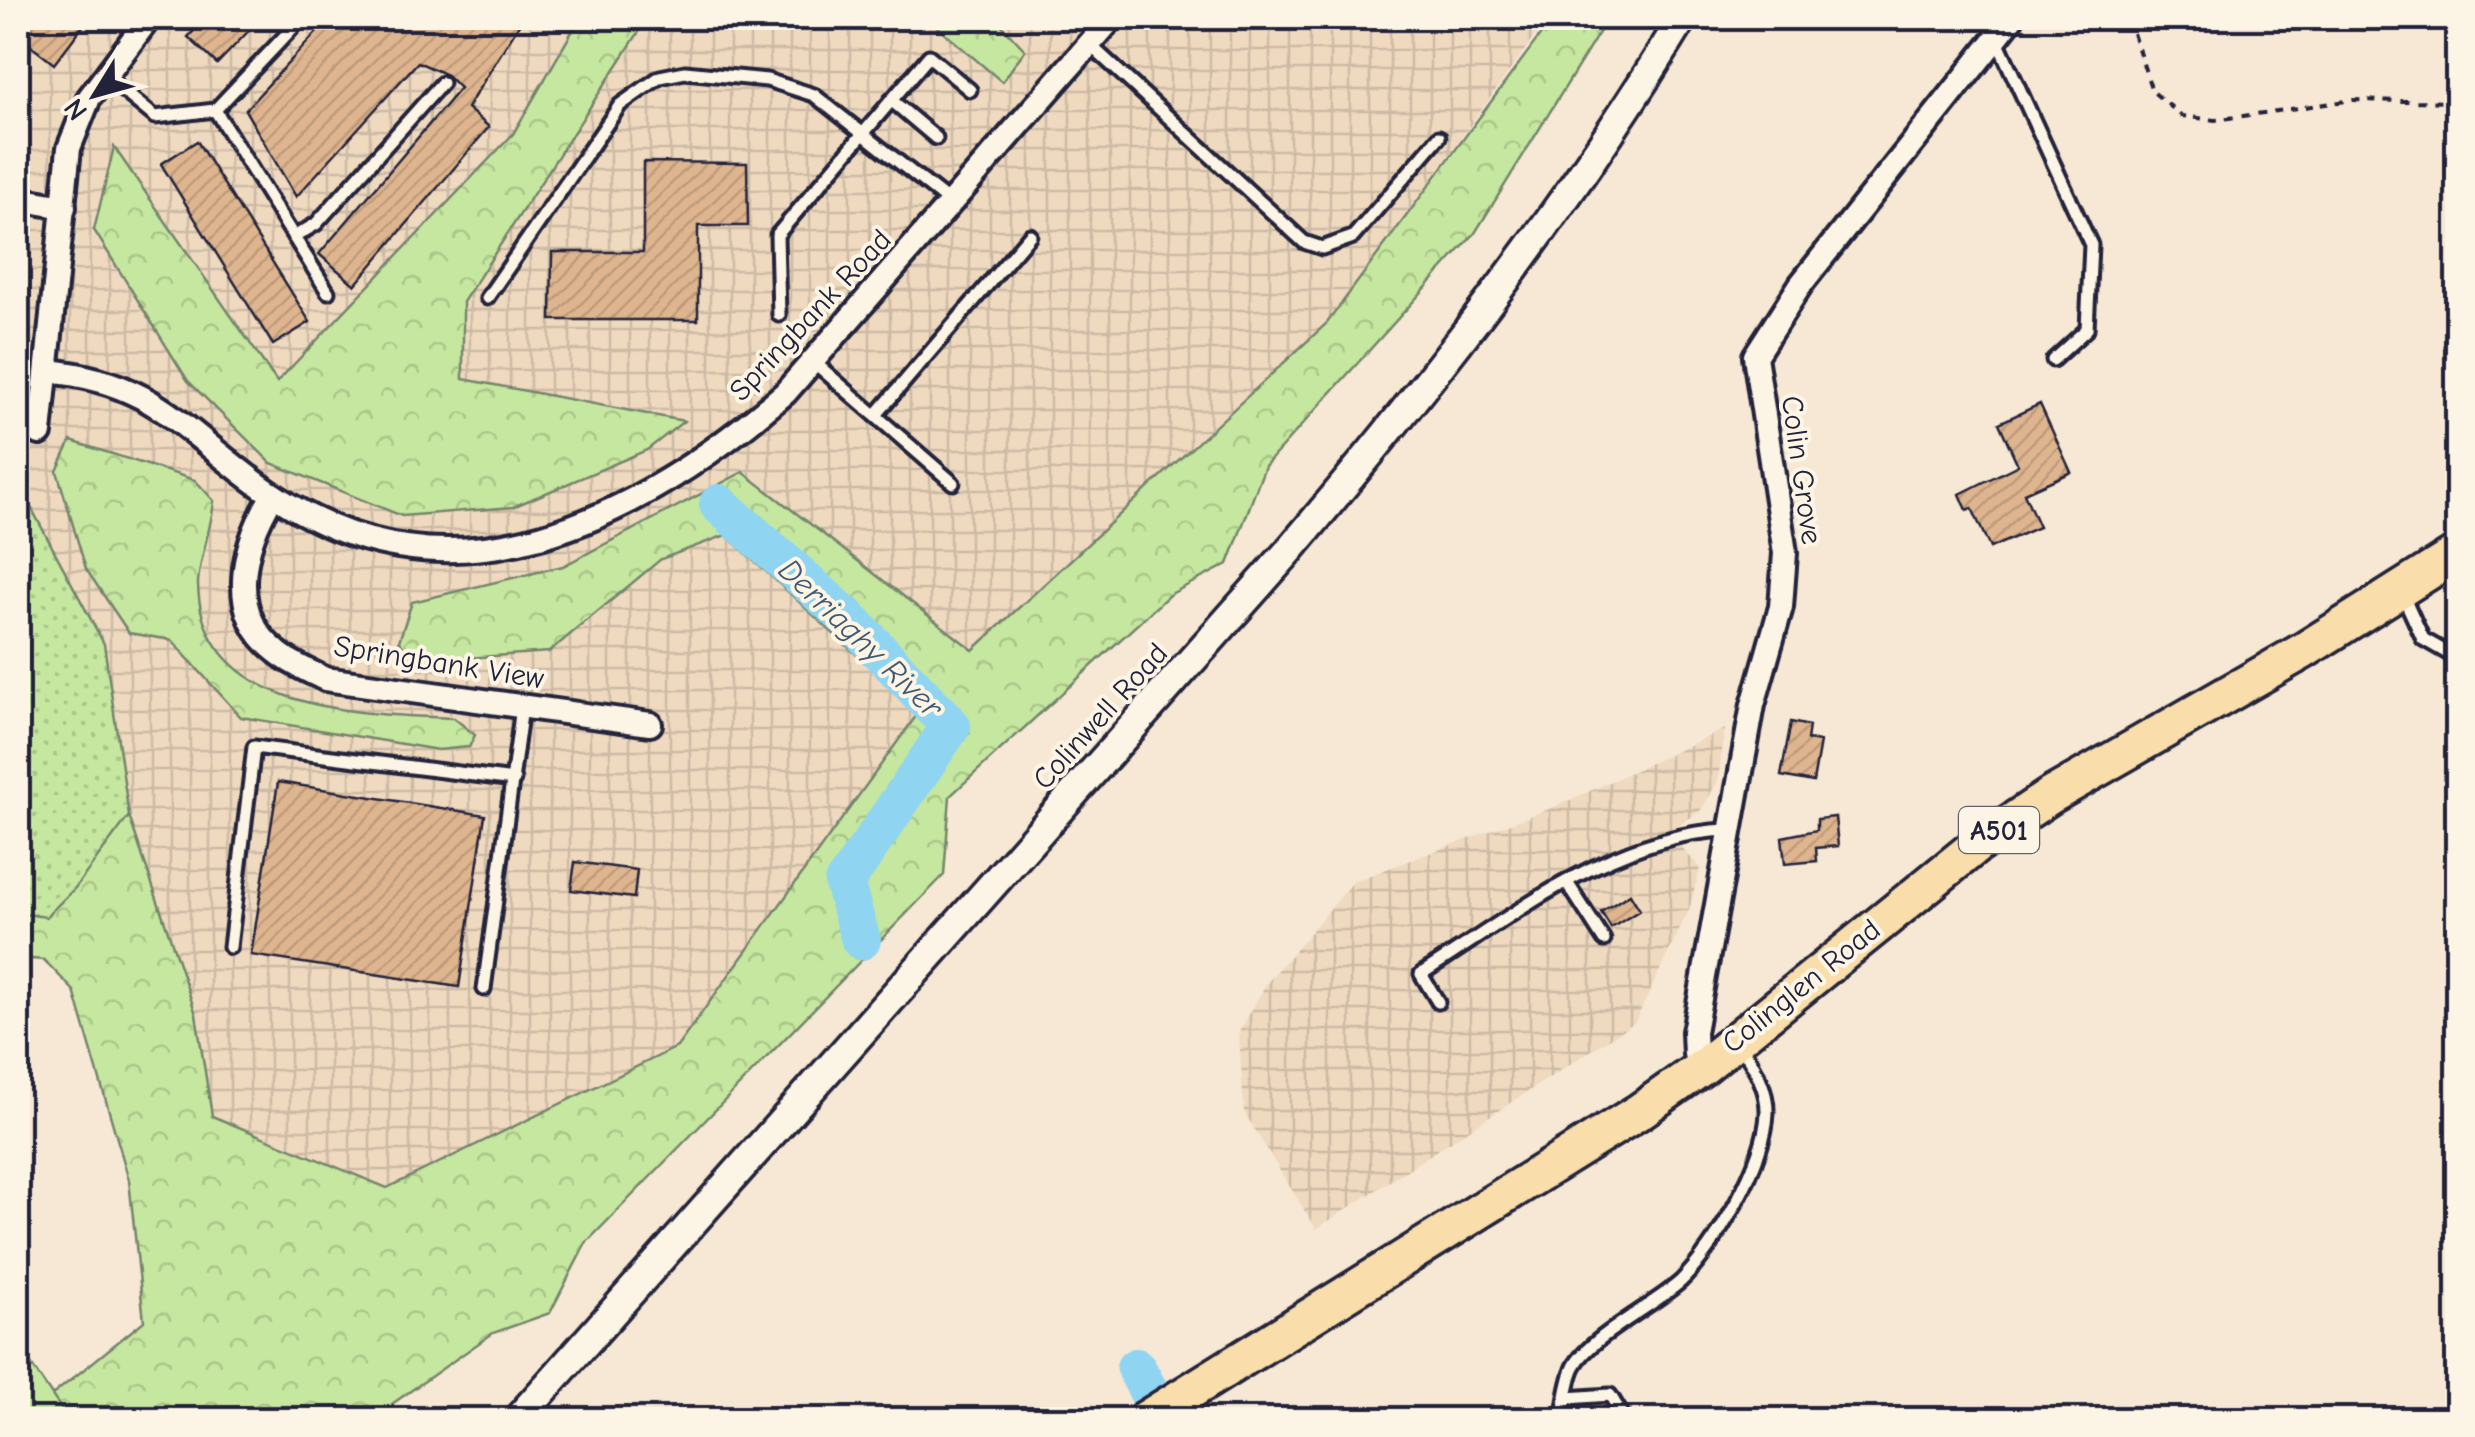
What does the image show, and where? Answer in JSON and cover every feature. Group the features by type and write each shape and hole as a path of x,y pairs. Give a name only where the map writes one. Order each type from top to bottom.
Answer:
{"main road":[{"name":"Colinglen Road","path":"1144,1420 1573,1154 1704,1066 1907,899 2006,825 2458,553"}],"street":[{"path":"40,433 69,148 77,120 104,75 148,18"},
{"name":"Springbank Road","path":"47,371 92,376 140,392 272,494 347,534 388,547 460,552 517,543 584,522 690,469 752,422 815,363 1112,18"},
{"name":"Colinwell Road","path":"517,1420 1288,552 1404,414 1580,181 1683,18"},
{"name":"Colin Grove","path":"1704,1066 1695,1054 1694,1032 1753,705 1781,607 1785,553 1755,356 1801,284 2012,18"},
{"path":"18,199 64,207"},
{"name":"Springbank View","path":"272,494 244,559 242,578 251,618 274,650 325,679 650,724"}],"lane":[{"path":"104,75 155,117 215,110 302,18"},
{"path":"1996,38 2091,245 2087,329 2053,360"},
{"path":"1089,44 1304,242 1322,248 1353,238 1439,137"},
{"path":"779,315 777,235 928,56 970,90"},
{"path":"487,298 620,105 660,77 686,72 766,80 814,95 952,205"},
{"path":"294,238 316,224 442,83"},
{"path":"891,100 936,138"},
{"path":"215,110 328,292"},
{"path":"876,416 1030,236"},
{"path":"815,363 952,483"},
{"path":"2400,590 2423,639 2458,660"},
{"path":"484,989 522,707"},
{"path":"230,947 254,747 514,780"},
{"path":"1438,1002 1421,974 1568,884 1635,848 1728,830"},
{"path":"1568,884 1604,940"},
{"path":"1562,1420 1575,1366 1630,1317 1680,1282 1718,1236 1742,1191 1767,1114 1763,1088 1736,1040"},
{"path":"1567,1398 1610,1396 1625,1420"}],"path":[{"path":"2128,18 2152,91 2182,116 2216,120 2353,100 2458,102"}],"shaded area":[{"path":"18,18 1548,18 1327,323 973,650 920,712 677,1047 387,1188 212,1116 196,1014 129,816 104,644 18,483"},
{"path":"1725,729 1718,781 1701,810 1677,827 1681,847 1700,868 1689,910 1635,1022 1316,1229 1244,1112 1239,1032 1266,984 1354,881 1557,806"}],"green space":[{"path":"580,18 648,18 463,302 463,379 684,421 647,450 513,507 402,516 271,463 188,381 94,230 114,147 277,382 513,134"},
{"path":"927,18 995,18 1025,50 1002,82"},
{"path":"1553,18 1608,18 1475,233 1265,466 1228,564 1169,595 950,796 944,875 586,1243 550,1313 493,1333 392,1404 390,1419 68,1419 51,1396 144,1321 129,1180 74,991 44,960 18,958 18,913 46,917 75,888 129,816 196,1014 212,1116 387,1188 677,1047 919,712 726,535 661,559 549,652 414,662 399,641 412,602 563,566 743,472 973,650 1327,323"},
{"path":"71,441 195,480 214,501 198,584 206,627 226,659 256,682 292,698 375,714 454,718 475,735 469,747 438,750 241,717 171,640 129,633 86,569 57,471"},
{"path":"18,483 104,644 129,816 63,948 18,946"},
{"path":"18,1345 68,1419 18,1419"}],"building":[{"path":"18,18 89,18 54,64 18,36"},
{"path":"206,18 261,18 217,64 188,37"},
{"path":"330,18 523,18 467,108 489,127 355,285 319,254 460,88 447,75 418,62 296,197 245,110"},
{"path":"197,141 310,322 273,345 161,164"},
{"path":"643,162 747,163 748,226 698,226 698,320 551,320 552,252 643,252"},
{"path":"2040,404 2071,472 2024,493 2039,527 1990,548 1972,508 1967,510 1960,494 2018,465 1999,423"},
{"path":"1791,722 1809,726 1807,740 1820,742 1813,782 1781,776"},
{"path":"278,782 485,815 459,987 251,955"},
{"path":"1835,817 1838,846 1816,848 1817,861 1785,864 1782,837 1817,830 1817,819"},
{"path":"575,862 637,870 634,898 571,890"},
{"path":"1630,894 1640,910 1611,928 1601,912"}],"waterway":[{"name":"Derriaghy River","path":"719,504 853,623 951,726 844,883 861,940"},
{"name":"Derriaghy River","path":"1136,1368 1164,1420"}]}
